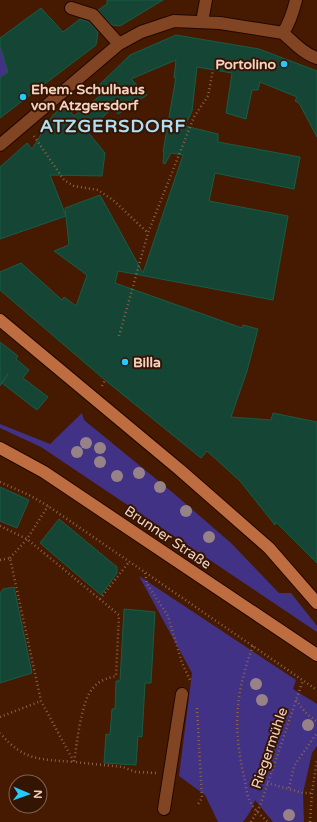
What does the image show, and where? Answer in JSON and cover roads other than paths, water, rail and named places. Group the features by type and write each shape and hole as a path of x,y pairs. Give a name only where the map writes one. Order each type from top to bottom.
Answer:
{"main road":[{"path":"0,320 180,470 269,548 317,603"},
{"name":"Brunner Straße","path":"0,448 44,472 317,655"}],"street":[{"path":"202,22 206,0"},
{"path":"283,33 293,13 296,0"},
{"path":"71,8 93,15 119,44"},
{"path":"0,145 119,44 141,32 174,21 220,23 283,33 295,44 317,58"},
{"path":"164,809 182,694"}],"place":[{"name":"Portolino","path":"284,64"},
{"name":"Ehem. Schulhaus von Atzgersdorf","path":"23,97"},
{"name":"Billa","path":"125,362"}],"district":[{"name":"ATZGERSDORF","path":"113,126"}]}
